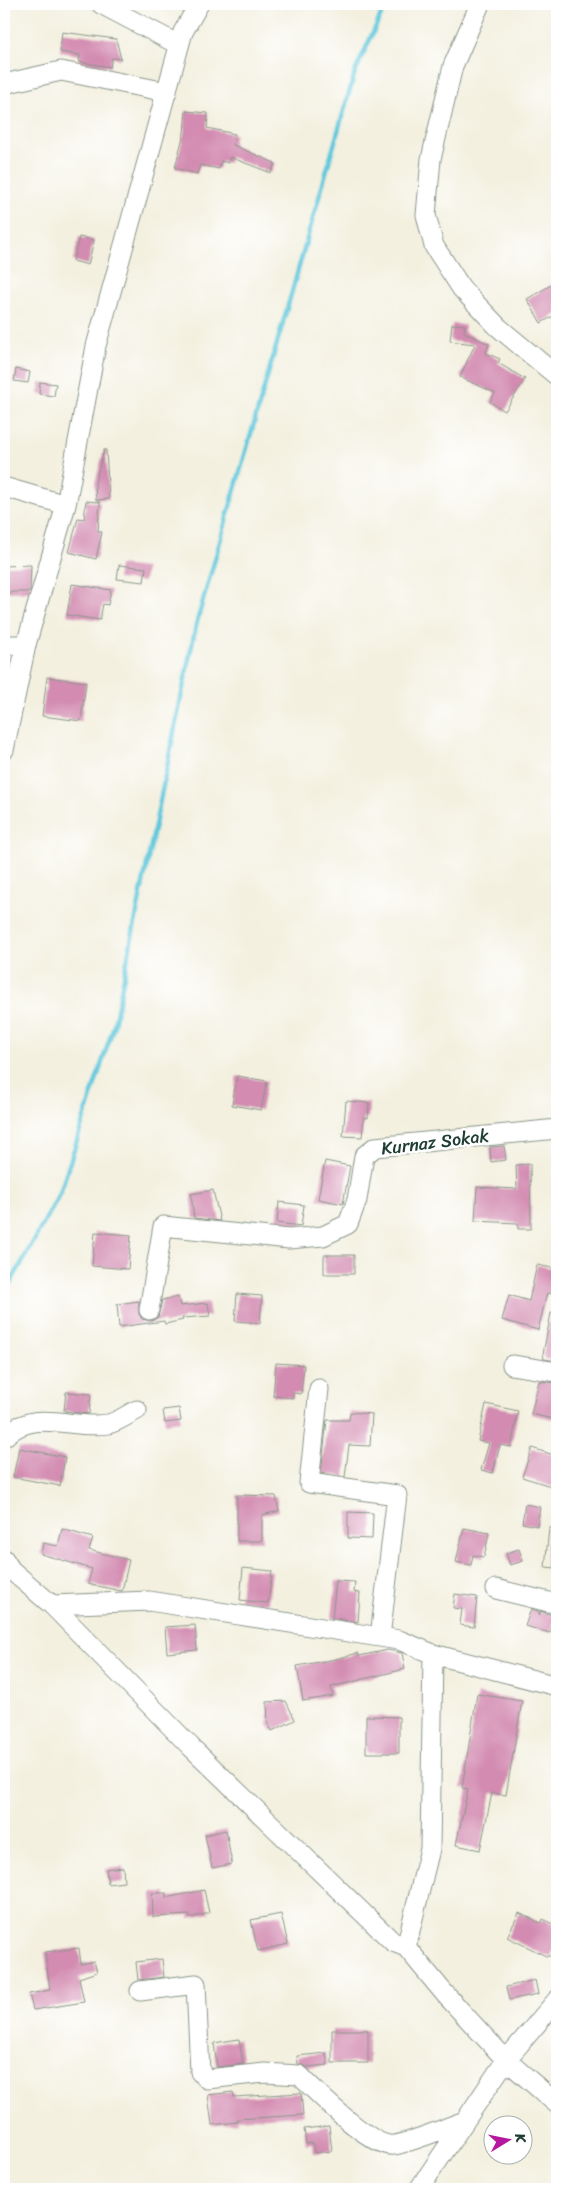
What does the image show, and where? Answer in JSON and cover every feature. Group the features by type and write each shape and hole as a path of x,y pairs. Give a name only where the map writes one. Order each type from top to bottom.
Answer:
{"street":[{"path":"101,4 179,45"},
{"path":"5,740 26,645 66,506 96,346 179,45 183,32 199,4"},
{"path":"480,4 453,66 431,159 426,215 434,246 462,289 498,327 557,376"},
{"path":"4,84 61,71 167,92"},
{"path":"4,487 66,506"},
{"path":"4,645 26,645"},
{"name":"Kurnaz Sokak","path":"149,1310 163,1226 289,1239 323,1236 348,1224 357,1200 364,1156 375,1146 557,1129"},
{"path":"512,1365 557,1372"},
{"path":"319,1389 309,1483 397,1495 380,1638"},
{"path":"4,1438 12,1429 32,1420 56,1423 110,1424 137,1410"},
{"path":"4,1559 11,1570 52,1605 191,1748 393,1942 406,1947 445,1994 506,2060 557,2104"},
{"path":"496,1590 557,1604"},
{"path":"52,1605 149,1601 399,1640 432,1654 557,1686"},
{"path":"406,1947 430,1849 432,1654"},
{"path":"140,1991 196,1984 200,2072 207,2079 265,2073 299,2075 350,2123 376,2140 393,2145 465,2121"},
{"path":"419,2189 506,2060 556,2003"}],"building":[{"path":"62,32 116,39 121,59 112,58 110,67 79,62 80,55 60,52"},
{"path":"186,111 208,113 207,128 235,134 233,145 275,163 271,173 230,157 229,163 221,161 219,169 200,165 197,174 175,168 184,133"},
{"path":"79,237 94,240 88,265 73,261"},
{"path":"551,285 557,297 557,314 541,323 527,299"},
{"path":"452,324 465,325 464,332 489,344 486,353 500,359 498,363 525,379 505,411 490,402 495,393 460,377 475,344 450,341"},
{"path":"16,369 30,372 28,383 14,381"},
{"path":"40,382 56,384 54,396 39,394"},
{"path":"104,450 106,450 109,499 96,500 95,483"},
{"path":"86,501 100,502 98,531 102,532 96,559 69,552 78,518 84,519"},
{"path":"31,565 30,592 4,592 4,566"},
{"path":"119,565 146,568 144,582 117,579"},
{"path":"72,584 111,590 108,605 103,604 100,620 67,615"},
{"path":"47,677 86,682 81,721 42,716"},
{"path":"237,1076 267,1081 261,1110 232,1105"},
{"path":"346,1101 369,1103 368,1118 364,1117 362,1137 343,1136"},
{"path":"504,1146 506,1160 491,1162 490,1147"},
{"path":"325,1161 350,1166 343,1204 318,1199"},
{"path":"530,1164 531,1229 518,1229 518,1223 475,1221 477,1187 517,1189 516,1165"},
{"path":"213,1190 220,1221 194,1218 191,1194"},
{"path":"279,1202 304,1205 301,1226 277,1223"},
{"path":"95,1232 131,1235 128,1269 92,1266"},
{"path":"324,1255 354,1255 354,1274 324,1274"},
{"path":"537,1265 557,1269 557,1294 547,1293 538,1330 502,1320 509,1295 529,1301"},
{"path":"237,1294 262,1296 260,1323 235,1321"},
{"path":"178,1297 180,1306 208,1303 210,1316 182,1318 183,1320 165,1324 164,1321 119,1327 117,1304 139,1301 139,1314 142,1319 152,1321 158,1317 162,1300"},
{"path":"551,1313 557,1313 557,1361 544,1359 543,1354"},
{"path":"276,1363 304,1365 301,1394 293,1393 293,1398 273,1396"},
{"path":"539,1381 557,1383 557,1420 531,1414"},
{"path":"66,1392 91,1394 89,1414 64,1411"},
{"path":"486,1404 518,1411 511,1447 500,1445 493,1473 481,1470 489,1443 478,1441"},
{"path":"179,1408 181,1421 165,1423 163,1410"},
{"path":"350,1412 372,1414 370,1446 349,1445 345,1477 321,1473 327,1420 349,1420"},
{"path":"19,1448 65,1457 60,1486 13,1477"},
{"path":"532,1448 557,1456 557,1488 522,1477"},
{"path":"237,1495 276,1496 279,1511 262,1515 262,1541 237,1541"},
{"path":"525,1504 540,1507 537,1526 522,1523"},
{"path":"348,1512 373,1513 372,1539 348,1538"},
{"path":"464,1528 489,1533 484,1557 473,1555 471,1565 456,1562"},
{"path":"549,1528 557,1529 557,1568 545,1567"},
{"path":"62,1529 93,1538 89,1550 129,1560 122,1591 88,1584 92,1569 41,1554 43,1543 58,1546"},
{"path":"519,1549 523,1561 510,1565 506,1553"},
{"path":"243,1568 272,1571 268,1603 240,1600"},
{"path":"336,1581 355,1582 354,1592 360,1593 358,1622 332,1618"},
{"path":"455,1594 477,1597 474,1627 460,1625 462,1609 453,1608"},
{"path":"531,1609 538,1611 540,1615 540,1611 555,1616 550,1633 525,1626"},
{"path":"195,1625 197,1650 167,1653 165,1627"},
{"path":"388,1650 402,1653 405,1669 331,1687 333,1696 303,1701 297,1666 358,1653 359,1656"},
{"path":"477,1694 522,1701 506,1795 492,1793 480,1850 456,1845 468,1789 462,1788"},
{"path":"286,1701 295,1720 272,1731 268,1724 267,1702"},
{"path":"366,1716 399,1717 399,1753 366,1753"},
{"path":"226,1830 232,1864 212,1868 205,1835"},
{"path":"123,1867 124,1882 108,1884 106,1869"},
{"path":"204,1890 209,1913 190,1918 190,1915 153,1917 152,1893 166,1893 166,1898"},
{"path":"519,1913 541,1923 543,1919 557,1926 557,1943 551,1956 546,1956 507,1937"},
{"path":"281,1914 288,1944 258,1951 251,1920"},
{"path":"79,1948 81,1964 94,1961 97,1972 79,1978 84,2002 33,2010 29,1994 50,1990 45,1952"},
{"path":"162,1959 164,1977 138,1980 136,1962"},
{"path":"535,1980 538,1994 509,2000 506,1987"},
{"path":"332,2030 368,2030 368,2063 332,2063"},
{"path":"239,2039 243,2064 217,2067 214,2043"},
{"path":"326,2053 328,2065 307,2067 298,2064 297,2056"},
{"path":"233,2092 234,2097 301,2093 303,2115 237,2119 237,2122 212,2125 208,2095"},
{"path":"329,2126 332,2151 314,2153 313,2143 306,2144 304,2129"}],"waterway":[{"path":"4,1295 60,1193 114,1025 196,625 355,72 386,4"}]}
